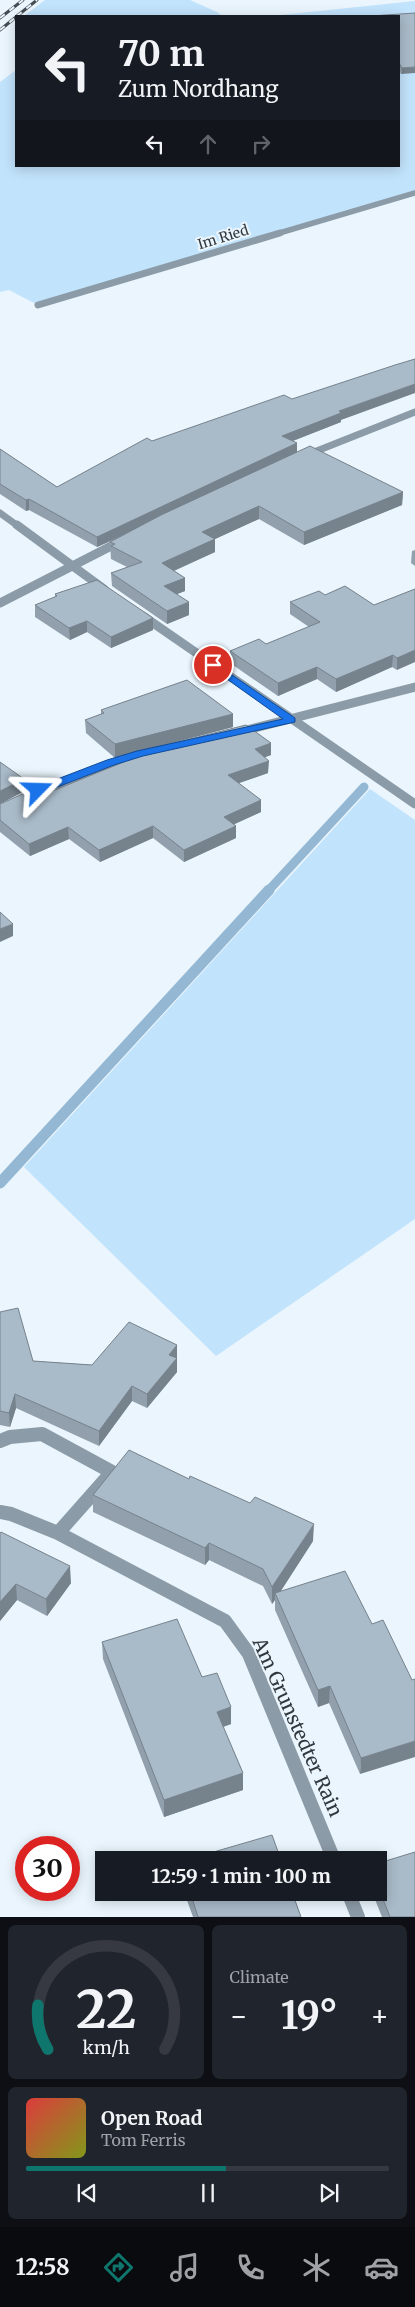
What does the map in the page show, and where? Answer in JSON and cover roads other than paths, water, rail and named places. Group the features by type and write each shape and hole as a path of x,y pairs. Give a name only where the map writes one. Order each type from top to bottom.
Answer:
{"street":[{"name":"Im Ried","path":"38,305 415,192"},
{"path":"298,458 415,412"},
{"path":"0,513 113,595"},
{"path":"0,603 133,535"},
{"path":"137,612 415,804"},
{"path":"225,735 292,720 415,687"},
{"path":"17,801 51,784 111,762 150,752"},
{"path":"0,1441 10,1437 42,1434 112,1472 58,1533"},
{"name":"Am Grunstedter Rain","path":"0,1512 11,1514 58,1533 225,1621 249,1654 330,1851"},
{"path":"352,1901 358,1917"}],"waterway":[{"path":"268,891 364,787"},
{"path":"0,1183 269,890"}],"railway":[{"path":"0,18 23,0"},
{"path":"18,15 37,0"},
{"path":"0,30 15,18"}]}
